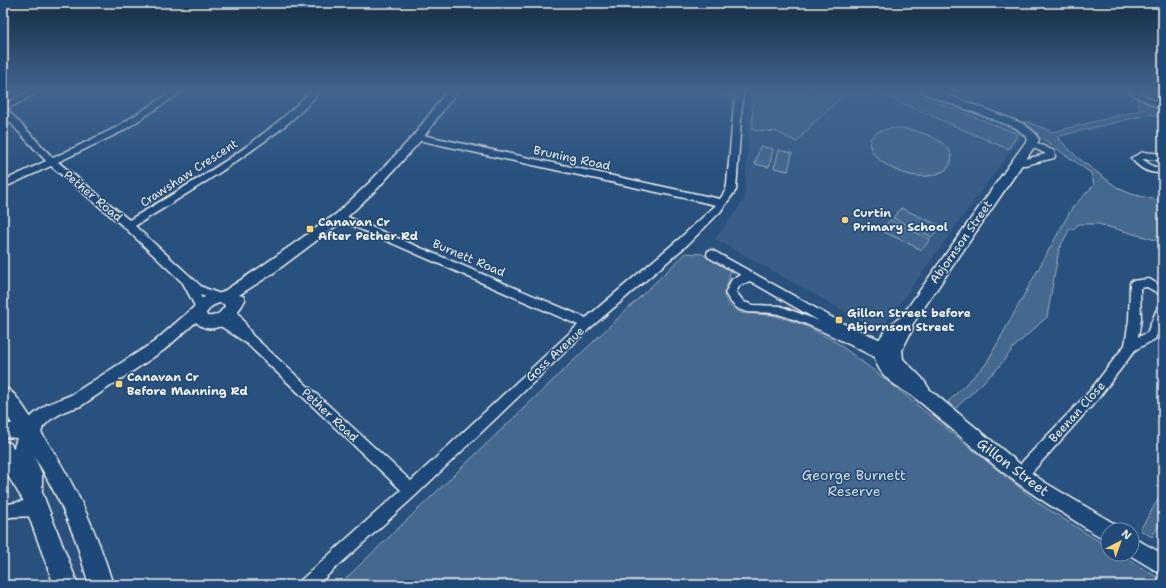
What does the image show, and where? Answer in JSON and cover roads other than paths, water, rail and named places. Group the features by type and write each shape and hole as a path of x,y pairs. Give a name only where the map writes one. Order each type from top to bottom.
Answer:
{"main road":[{"path":"3,395 28,429 61,482 85,534 101,585"},
{"path":"3,450 34,501 66,585"}],"street":[{"name":"Pether Road","path":"12,118 52,162 128,225 198,290 227,303 239,326 250,340 411,490"},
{"path":"3,185 118,130 136,118"},
{"name":"Crawshaw Crescent","path":"128,225 211,175 267,136 289,118"},
{"path":"204,316 220,320 227,303 267,270 340,217 374,185 418,137 432,118"},
{"name":"Goss Avenue","path":"306,585 411,490 586,325 683,242 717,210 731,190 734,176 737,118"},
{"path":"1000,118 1020,126 1031,139 1051,153 1051,156 1048,157 1016,162"},
{"name":"Bruning Road","path":"418,137 722,203"},
{"name":"Abjornson Street","path":"889,353 905,329 906,321 1031,139"},
{"path":"1163,157 1143,155 1136,158 1145,168 1158,171 1163,169"},
{"name":"Burnett Road","path":"340,217 580,320 586,325"},
{"name":"Gillon Street","path":"712,254 838,326 889,353 899,367 916,383 924,396 1020,475 1038,488 1100,526"},
{"name":"Gillon Street","path":"750,276 736,282 730,294 740,305 753,309 780,310 889,353"},
{"name":"Pether Road","path":"186,279 204,316 224,323 250,340"},
{"name":"Beenan Close","path":"1131,347 1135,319 1135,284 1149,283 1163,292"},
{"path":"3,430 9,431 42,427 68,411 75,401 204,316 207,302 227,303"},
{"name":"Beenan Close","path":"1020,475 1093,396 1131,347 1151,336 1163,307"},
{"path":"3,512 9,509 22,508 34,501 35,477 22,452 21,446 28,429"},
{"path":"1140,551 1163,565"}],"place":[{"name":"Curtin Primary School","path":"845,220"},
{"name":"Canavan Cr After Pether Rd","path":"310,229"},
{"name":"Gillon Street before Abjornson Street","path":"839,320"},
{"name":"Canavan Cr Before Manning Rd","path":"119,384"}],"park label":[{"name":"George Burnett Reserve","path":"854,484"}]}
